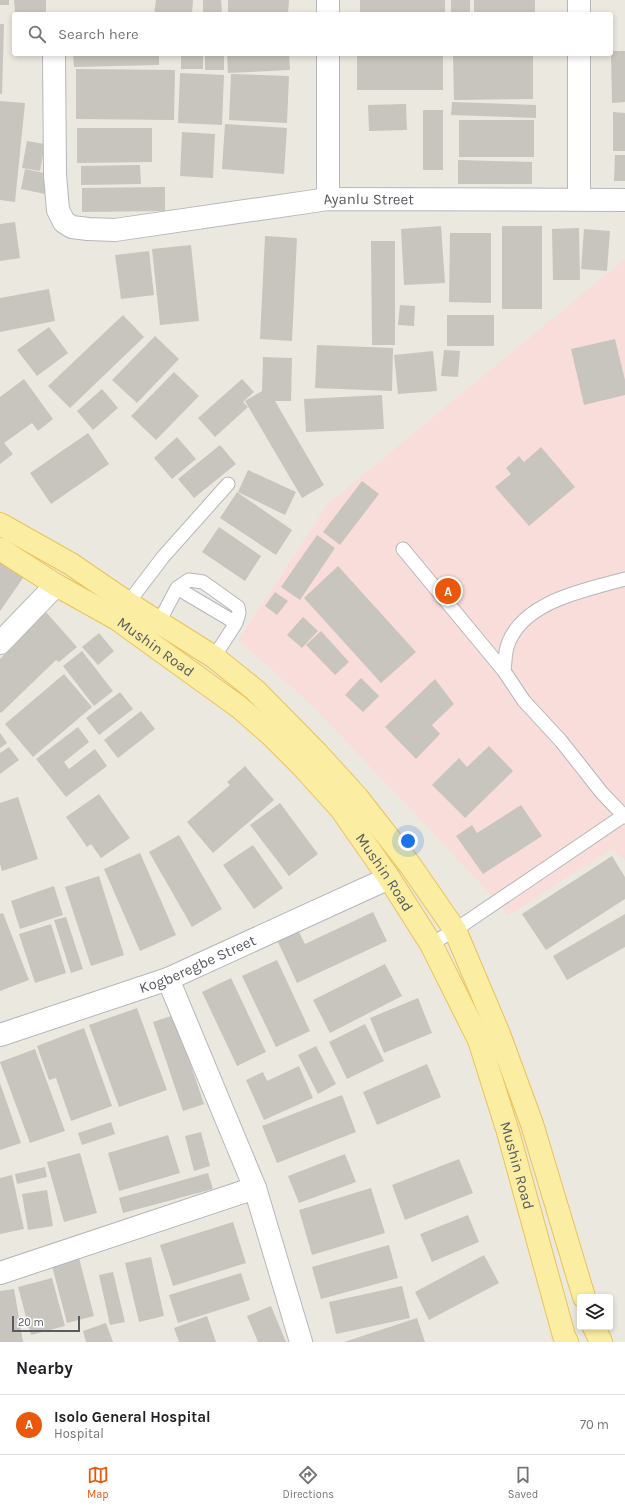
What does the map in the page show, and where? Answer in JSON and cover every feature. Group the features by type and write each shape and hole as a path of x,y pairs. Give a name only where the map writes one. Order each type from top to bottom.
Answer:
{"main road":[{"name":"Mushin Road","path":"0,524 71,564 128,603 214,656 260,695 317,753 357,797 410,865 455,930 499,1034 532,1124 583,1294"},
{"name":"Mushin Road","path":"0,549 56,585 117,618 227,698 271,735 302,766 341,809 389,878 431,944 479,1040 508,1132 564,1336 567,1342"},
{"path":"595,1330 601,1342"}],"street":[{"path":"328,0 328,12"},
{"path":"579,0 579,12"},
{"name":"Ayanlu Street","path":"54,56 55,175 58,210 64,222 72,227 88,230 115,230 328,199 625,200"},
{"path":"328,56 328,199"},
{"path":"579,56 579,199"},
{"path":"0,643 56,585"},
{"name":"Kogberegbe Street","path":"0,1035 168,979 389,878"},
{"path":"168,979 255,1188 301,1342"},
{"path":"0,1273 255,1188"}],"lane":[{"path":"128,603 163,557 228,484"},
{"path":"403,549 504,672 524,701 560,741 602,793 624,816 455,930 431,944"},
{"path":"504,672 508,646 514,632 526,617 562,597 625,579"},
{"path":"160,622 177,588 189,580 203,582 238,607 239,613 236,623 214,656"},
{"path":"177,588 236,623"}],"shaded area":[{"path":"625,259 625,860 611,849 508,916 497,901 312,705 238,640 328,504"}],"building":[{"path":"0,0 9,0 9,5 0,5"},
{"path":"14,0 46,0 46,12 15,12"},
{"path":"156,0 193,0 192,12 154,12"},
{"path":"203,0 221,0 222,12 203,12"},
{"path":"228,0 289,0 288,12 228,12"},
{"path":"360,0 445,0 445,12 360,12"},
{"path":"451,0 470,0 470,12 451,12"},
{"path":"474,0 535,0 535,12 474,12"},
{"path":"0,24 4,24 2,94 0,94"},
{"path":"613,51 625,51 625,102 612,103 611,56 613,56"},
{"path":"73,56 159,56 159,65 74,67"},
{"path":"181,56 203,56 203,69 181,69"},
{"path":"205,56 224,56 224,70 205,70"},
{"path":"227,56 289,56 290,70 228,73"},
{"path":"357,56 443,56 443,90 357,90"},
{"path":"453,56 533,56 533,99 454,100"},
{"path":"76,69 175,70 174,120 76,119"},
{"path":"180,73 224,75 222,125 178,123"},
{"path":"231,74 289,76 287,123 229,120"},
{"path":"0,101 25,103 15,202 0,200"},
{"path":"452,102 536,105 536,118 451,115"},
{"path":"406,104 407,130 369,131 368,105"},
{"path":"423,110 443,110 443,170 423,170"},
{"path":"613,112 625,113 625,151 613,151"},
{"path":"459,120 534,120 534,157 459,157"},
{"path":"225,124 287,128 284,174 222,169"},
{"path":"77,128 152,128 152,162 77,163"},
{"path":"182,132 215,134 213,178 180,176"},
{"path":"27,141 45,144 40,171 22,168"},
{"path":"615,155 625,155 625,181 614,181"},
{"path":"458,160 532,162 532,184 458,184"},
{"path":"140,165 141,184 81,185 81,166"},
{"path":"25,169 49,174 45,194 21,189"},
{"path":"165,187 165,211 82,212 82,188"},
{"path":"15,222 20,258 0,261 0,224"},
{"path":"441,226 445,283 404,285 401,229"},
{"path":"502,226 542,226 542,309 502,309"},
{"path":"579,228 580,280 553,280 552,229"},
{"path":"584,229 610,231 607,271 581,269"},
{"path":"450,233 491,233 491,303 449,302"},
{"path":"265,236 297,238 292,341 260,339"},
{"path":"371,241 395,241 395,345 372,345"},
{"path":"191,245 199,321 160,325 152,249"},
{"path":"149,251 154,295 121,299 115,255"},
{"path":"49,289 55,321 0,332 0,298"},
{"path":"400,305 415,306 414,326 398,325"},
{"path":"123,315 144,337 70,408 48,386"},
{"path":"447,315 494,315 494,346 447,346"},
{"path":"49,327 68,353 37,376 17,350"},
{"path":"155,336 179,359 137,403 112,380"},
{"path":"615,339 625,380 625,395 584,405 571,349"},
{"path":"317,345 393,348 392,391 315,388"},
{"path":"444,350 460,351 458,377 441,376"},
{"path":"433,351 437,391 398,394 394,355"},
{"path":"263,357 292,358 291,401 275,401 324,485 302,498 245,401 262,391"},
{"path":"174,372 199,396 156,440 131,416"},
{"path":"24,379 53,419 38,431 32,423 4,443 13,454 0,464 0,397"},
{"path":"242,379 254,392 243,402 248,407 215,437 198,418"},
{"path":"102,389 118,408 93,430 77,411"},
{"path":"382,395 384,429 306,432 304,399"},
{"path":"88,433 109,464 51,504 30,473"},
{"path":"177,437 196,459 172,479 154,458"},
{"path":"220,445 236,464 194,498 178,479"},
{"path":"541,447 575,487 529,526 495,487 511,474 506,468 519,456 524,462"},
{"path":"248,470 296,492 285,515 238,492"},
{"path":"362,481 379,494 340,545 323,532"},
{"path":"237,492 292,530 276,555 220,518"},
{"path":"219,527 261,556 245,581 202,552"},
{"path":"317,535 335,548 300,600 281,587"},
{"path":"0,551 28,571 0,611"},
{"path":"338,566 416,652 381,683 304,598"},
{"path":"275,592 288,601 277,615 265,606"},
{"path":"45,611 77,647 59,662 56,660 1,713 0,659"},
{"path":"303,617 318,631 302,648 287,635"},
{"path":"321,631 349,662 335,675 306,645"},
{"path":"99,633 114,651 98,665 82,647"},
{"path":"82,651 113,691 94,706 63,666"},
{"path":"64,674 92,707 33,757 5,724"},
{"path":"361,678 379,696 363,712 345,695"},
{"path":"435,679 454,704 432,725 440,734 416,759 385,727"},
{"path":"120,692 133,709 99,735 86,718"},
{"path":"141,711 155,729 118,758 104,740"},
{"path":"78,727 89,742 64,762 69,769 95,749 107,766 66,797 36,759"},
{"path":"0,733 7,743 0,748"},
{"path":"489,746 513,771 465,818 432,785 459,758 467,767"},
{"path":"9,747 19,760 0,774 0,753"},
{"path":"245,766 274,800 213,853 187,822 230,785 227,782"},
{"path":"99,794 130,838 101,858 91,844 87,847 66,817"},
{"path":"18,797 38,859 2,871 0,864 0,803"},
{"path":"280,803 318,854 289,876 250,825"},
{"path":"521,805 542,836 483,874 456,836 472,825 477,833"},
{"path":"179,835 222,909 192,927 149,852"},
{"path":"253,845 283,888 254,909 223,865"},
{"path":"140,853 176,935 140,951 104,869"},
{"path":"612,856 625,877 625,899 546,950 522,914"},
{"path":"99,876 124,955 91,966 65,887"},
{"path":"54,886 63,915 20,929 11,901"},
{"path":"373,912 387,941 297,983 277,940 298,930 305,944"},
{"path":"3,913 29,980 0,991 0,914"},
{"path":"625,914 625,947 567,980 553,956"},
{"path":"66,917 83,969 71,973 54,920"},
{"path":"51,924 66,973 35,983 19,934"},
{"path":"277,960 310,1031 276,1047 242,976"},
{"path":"385,964 402,996 330,1033 313,1000"},
{"path":"231,978 266,1052 237,1066 202,992"},
{"path":"418,998 432,1033 384,1053 370,1018"},
{"path":"137,1008 167,1090 119,1107 89,1025"},
{"path":"174,1015 204,1104 183,1111 153,1022"},
{"path":"365,1024 384,1061 347,1079 329,1042"},
{"path":"84,1028 112,1106 71,1121 56,1078 49,1080 37,1046"},
{"path":"316,1046 336,1084 318,1094 298,1055"},
{"path":"35,1049 65,1131 30,1143 0,1062"},
{"path":"427,1064 441,1097 377,1125 363,1092"},
{"path":"299,1066 313,1098 264,1120 246,1080 263,1072 267,1081"},
{"path":"0,1083 21,1143 0,1150"},
{"path":"342,1095 356,1132 277,1163 262,1126"},
{"path":"111,1122 115,1134 82,1145 78,1133"},
{"path":"201,1132 210,1166 194,1171 185,1136"},
{"path":"168,1135 180,1173 119,1191 108,1153"},
{"path":"80,1153 97,1213 64,1222 47,1162"},
{"path":"345,1154 356,1182 299,1203 288,1176"},
{"path":"459,1159 473,1193 405,1220 392,1185"},
{"path":"45,1167 47,1177 17,1184 15,1174"},
{"path":"208,1173 213,1189 123,1213 119,1198"},
{"path":"12,1175 24,1229 0,1234 0,1178"},
{"path":"371,1188 385,1233 312,1255 299,1210"},
{"path":"47,1190 53,1226 28,1230 22,1194"},
{"path":"468,1215 479,1242 432,1262 420,1234"},
{"path":"233,1222 246,1263 173,1286 160,1245"},
{"path":"389,1245 398,1278 321,1299 312,1267"},
{"path":"484,1255 499,1283 429,1320 415,1292"},
{"path":"151,1257 164,1316 139,1322 125,1263"},
{"path":"79,1258 94,1316 67,1323 52,1266"},
{"path":"113,1272 125,1322 110,1325 99,1275"},
{"path":"241,1273 250,1300 178,1323 169,1295"},
{"path":"52,1278 65,1326 31,1335 18,1287"},
{"path":"402,1286 410,1318 336,1334 329,1302"},
{"path":"14,1289 23,1342 0,1342 0,1291"},
{"path":"271,1306 286,1342 258,1342 247,1316"},
{"path":"207,1316 216,1342 179,1342 174,1328"},
{"path":"417,1318 425,1342 344,1342"},
{"path":"106,1323 113,1342 86,1342 83,1331"}],"place":[{"name":"Isolo General Hospital","path":"448,591"}]}
